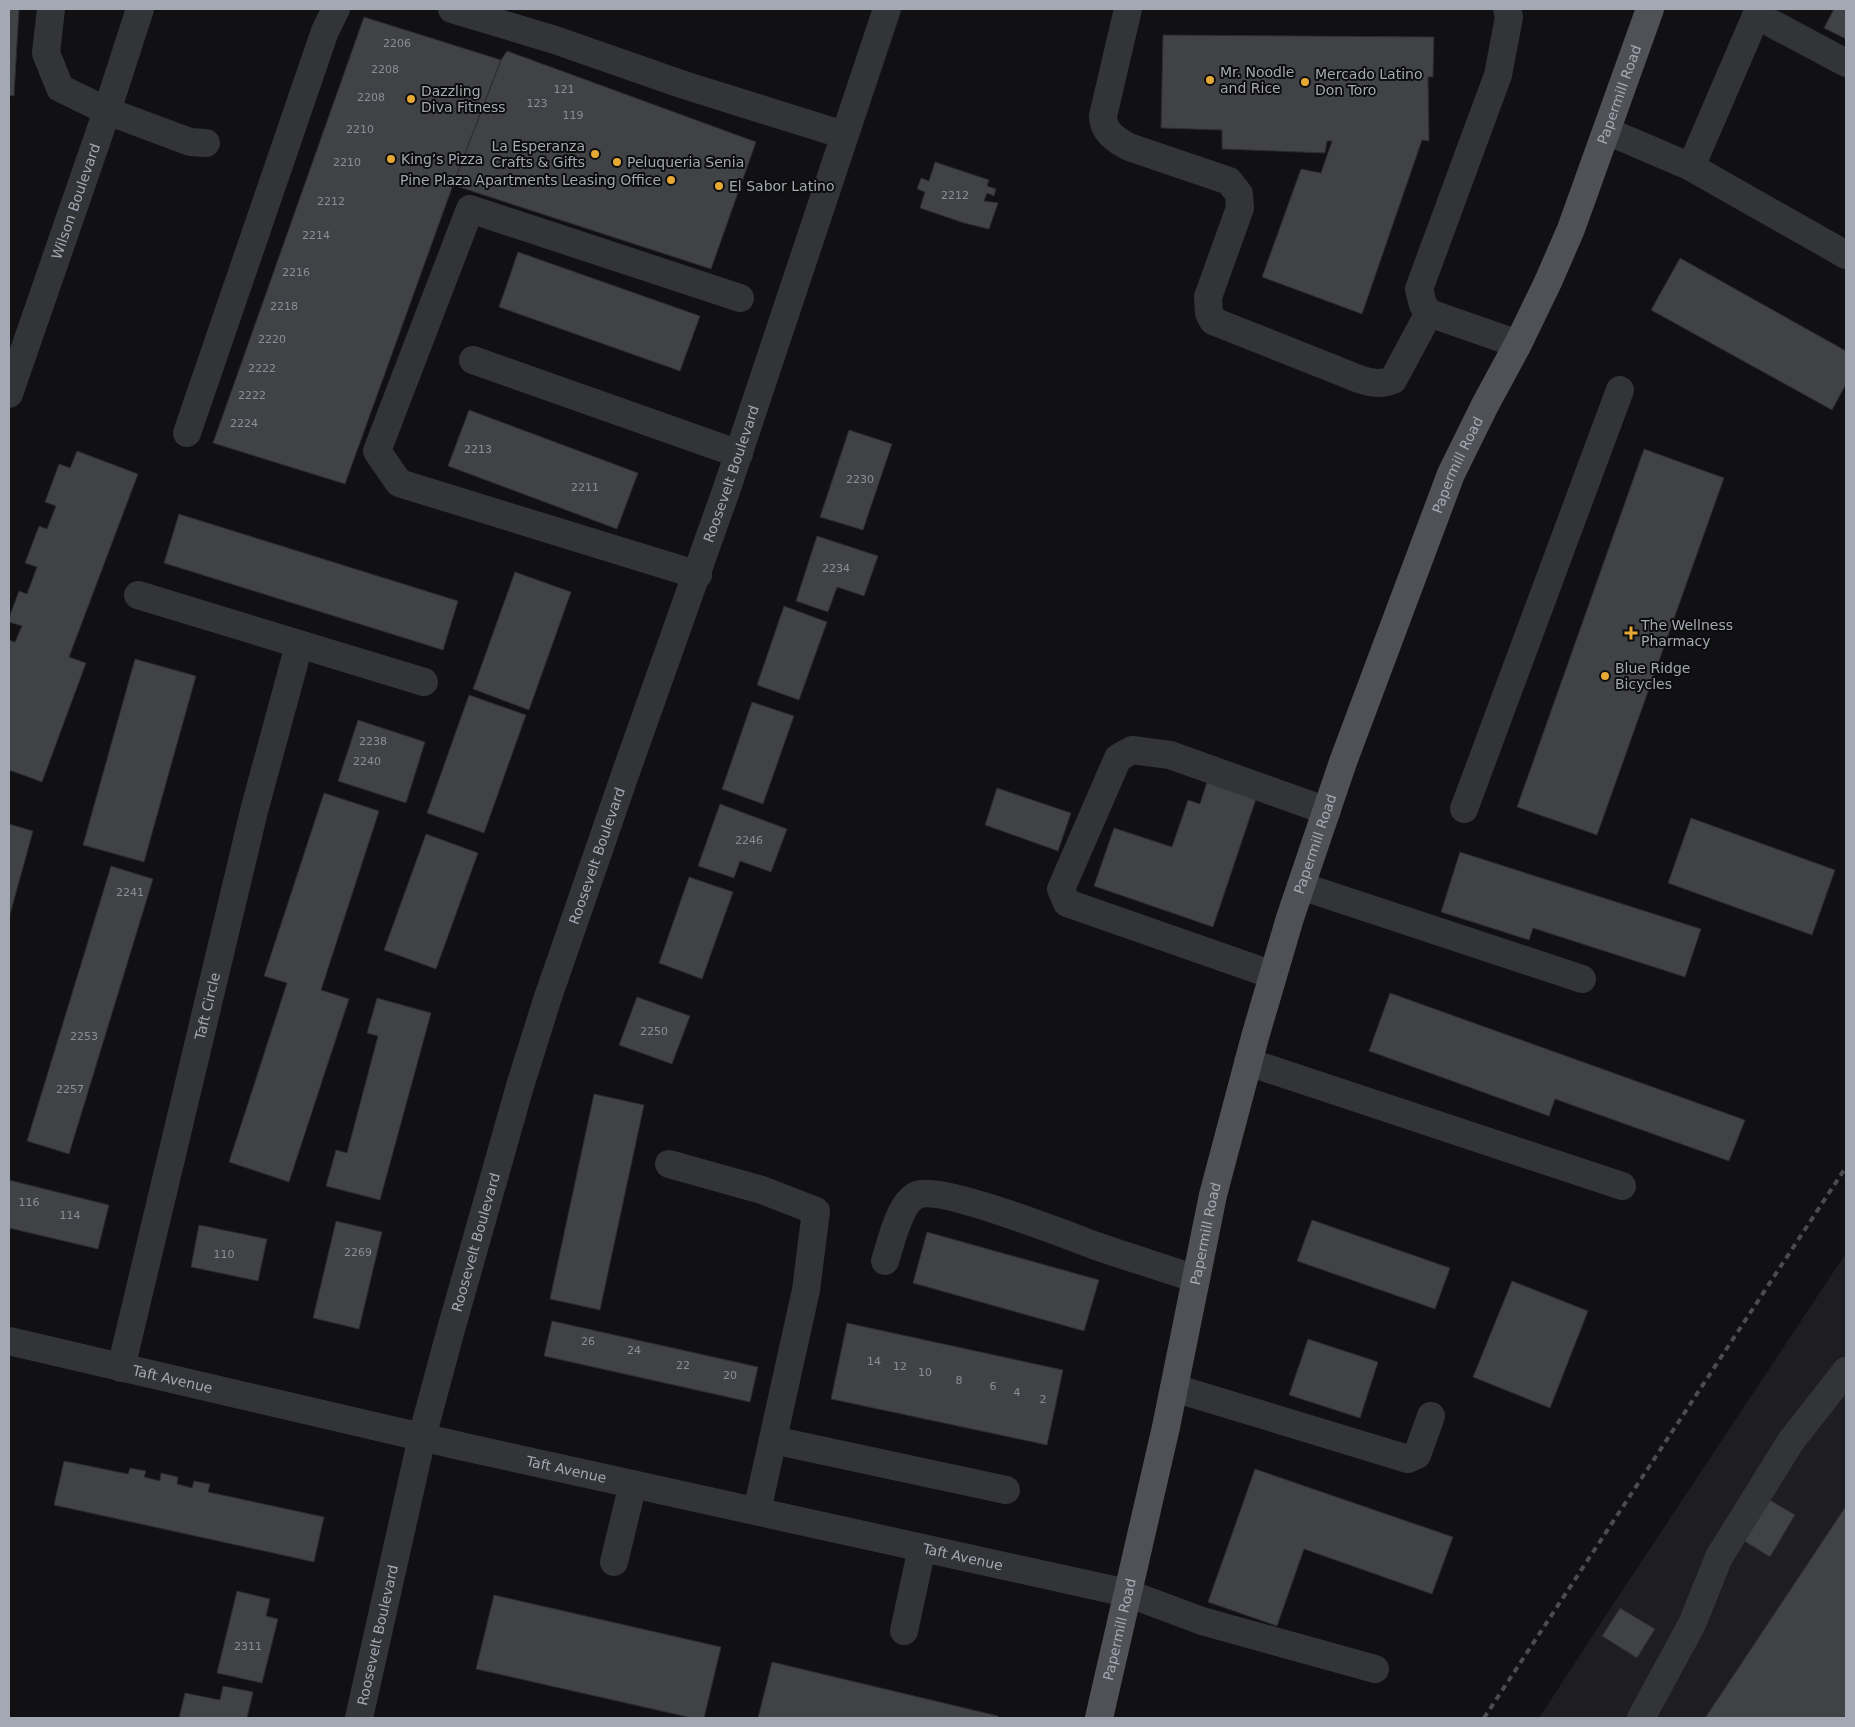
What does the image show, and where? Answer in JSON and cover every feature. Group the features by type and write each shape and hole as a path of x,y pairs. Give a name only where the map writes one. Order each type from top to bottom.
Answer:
{"main road":[{"name":"Papermill Road","path":"1099,1718 1174,1388 1213,1195 1273,975 1326,811 1421,550 1451,474 1518,344 1571,229 1650,9"}],"street":[{"path":"52,9 46,53 60,88 107,111 190,142 206,143"},
{"name":"Wilson Boulevard","path":"9,394 107,111 140,9"},
{"path":"187,433 325,31 336,9"},
{"path":"452,9 555,40 684,85 844,135"},
{"name":"Roosevelt Boulevard","path":"359,1718 422,1437 452,1323 520,1086 547,1000 627,769 698,575 887,9"},
{"path":"1128,9 1102,116 1102,124 1108,132 1124,144 1229,181 1239,194 1240,208 1208,297 1209,313 1213,321 1365,381 1385,383 1393,380 1429,313"},
{"path":"1507,9 1509,17 1498,75 1419,289 1423,305 1429,313 1518,344"},
{"path":"1691,167 1758,12 1846,64"},
{"path":"1607,131 1691,167 1846,255"},
{"path":"698,575 399,483 377,451 470,209 740,298"},
{"path":"473,360 739,454"},
{"path":"1464,810 1620,390"},
{"path":"138,595 424,682"},
{"name":"Taft Circle","path":"121,1368 252,821 299,645"},
{"path":"1273,975 1067,903 1061,889 1118,758 1132,750 1170,755 1326,811"},
{"path":"1302,886 1582,979"},
{"path":"1248,1062 1622,1186"},
{"path":"669,1164 762,1190 816,1211 806,1290 756,1511"},
{"path":"885,1261 904,1207 918,1195 937,1193 1026,1220 1196,1279"},
{"name":"Taft Avenue","path":"9,1341 422,1437 1127,1593 1202,1621 1375,1668"},
{"path":"1641,1718 1692,1624 1720,1556 1791,1441 1846,1371"},
{"path":"1174,1388 1408,1460 1417,1455 1431,1416"},
{"path":"773,1440 1006,1490"},
{"path":"614,1562 633,1484"},
{"path":"904,1631 922,1548"}],"shaded area":[{"path":"1846,1253 1846,1718 1539,1718 1606,1615"}],"building":[{"path":"9,9 19,9 14,96 9,95"},
{"path":"1834,9 1846,9 1846,39 1824,28"},
{"path":"364,17 501,60 453,185 345,484 213,443"},
{"path":"1163,35 1434,37 1433,77 1428,77 1429,141 1422,140 1362,314 1262,277 1301,169 1321,173 1332,141 1327,141 1325,153 1222,149 1222,130 1161,128"},
{"path":"507,51 756,142 711,269 453,185 501,60"},
{"path":"935,162 989,180 987,186 996,189 994,196 987,193 984,201 998,203 989,229 964,223 920,208 925,192 917,189 921,178 929,181"},
{"path":"518,252 700,316 680,371 499,307"},
{"path":"1680,258 1846,351 1846,384 1832,410 1651,310"},
{"path":"469,410 638,473 617,529 448,466"},
{"path":"849,430 892,444 863,530 820,517"},
{"path":"1644,449 1724,478 1597,835 1517,807"},
{"path":"77,451 138,474 69,657 86,663 42,782 9,770 9,640 15,642 22,626 9,622 9,618 19,591 27,594 37,567 25,563 39,526 47,529 56,506 45,502 59,464 70,468"},
{"path":"179,514 458,601 443,650 164,563"},
{"path":"817,536 878,556 864,596 837,587 828,612 796,601"},
{"path":"515,572 571,592 529,710 473,689"},
{"path":"784,606 827,622 799,700 757,685"},
{"path":"135,659 196,676 144,862 83,845"},
{"path":"469,695 526,715 484,833 427,813"},
{"path":"752,702 794,716 763,804 722,789"},
{"path":"358,720 425,742 406,803 338,781"},
{"path":"1207,782 1256,799 1213,927 1094,886 1114,828 1172,847 1188,800 1200,804"},
{"path":"997,788 1071,813 1058,851 985,825"},
{"path":"324,793 379,811 321,990 349,999 289,1182 229,1162 287,983 264,976"},
{"path":"720,804 787,829 771,872 740,861 734,878 698,866"},
{"path":"1691,818 1835,870 1812,935 1668,883"},
{"path":"9,824 33,831 9,918"},
{"path":"426,834 478,853 436,969 384,950"},
{"path":"1460,852 1701,929 1685,977 1533,928 1529,940 1441,912"},
{"path":"111,866 153,879 69,1154 27,1141"},
{"path":"689,877 733,892 702,979 659,963"},
{"path":"1390,993 1745,1120 1729,1161 1555,1099 1549,1116 1369,1051"},
{"path":"637,997 690,1016 672,1064 619,1045"},
{"path":"377,998 431,1013 380,1200 326,1186 336,1150 347,1153 378,1036 367,1033"},
{"path":"594,1094 644,1105 600,1310 550,1299"},
{"path":"9,1180 109,1205 98,1249 9,1228"},
{"path":"1312,1220 1450,1268 1435,1309 1297,1261"},
{"path":"336,1221 382,1232 359,1329 313,1318"},
{"path":"199,1225 267,1239 258,1281 191,1267"},
{"path":"927,1232 1099,1280 1084,1331 913,1283"},
{"path":"1512,1281 1588,1311 1550,1408 1473,1377"},
{"path":"552,1321 758,1367 750,1402 544,1356"},
{"path":"847,1323 1063,1370 1047,1445 831,1399"},
{"path":"1308,1339 1378,1362 1360,1418 1289,1395"},
{"path":"64,1461 128,1474 130,1468 146,1471 144,1477 160,1481 161,1473 178,1477 177,1484 192,1488 194,1481 210,1484 208,1492 324,1517 314,1562 54,1505"},
{"path":"1255,1469 1453,1537 1432,1594 1304,1549 1277,1626 1208,1602"},
{"path":"1767,1498 1795,1515 1770,1557 1741,1539"},
{"path":"1846,1506 1846,1718 1705,1718"},
{"path":"237,1591 270,1599 266,1616 278,1619 262,1683 217,1673"},
{"path":"494,1595 721,1647 704,1718 692,1718 476,1669"},
{"path":"1620,1608 1655,1629 1637,1658 1602,1636"},
{"path":"772,1662 998,1716 998,1718 758,1718"},
{"path":"223,1686 253,1692 247,1718 179,1718 185,1693 220,1700"}],"railway":[{"path":"1484,1718 1846,1167"}],"place":[{"name":"Mr. Noodle and Rice","path":"1210,80"},
{"name":"Mercado Latino Don Toro","path":"1305,82"},
{"name":"Dazzling Diva Fitness","path":"411,99"},
{"name":"La Esperanza Crafts & Gifts","path":"595,154"},
{"name":"King’s Pizza","path":"391,159"},
{"name":"Peluqueria Senia","path":"617,162"},
{"name":"Pine Plaza Apartments Leasing Office","path":"671,180"},
{"name":"El Sabor Latino","path":"719,186"},
{"name":"The Wellness Pharmacy","path":"1631,633"},
{"name":"Blue Ridge Bicycles","path":"1605,676"}]}
